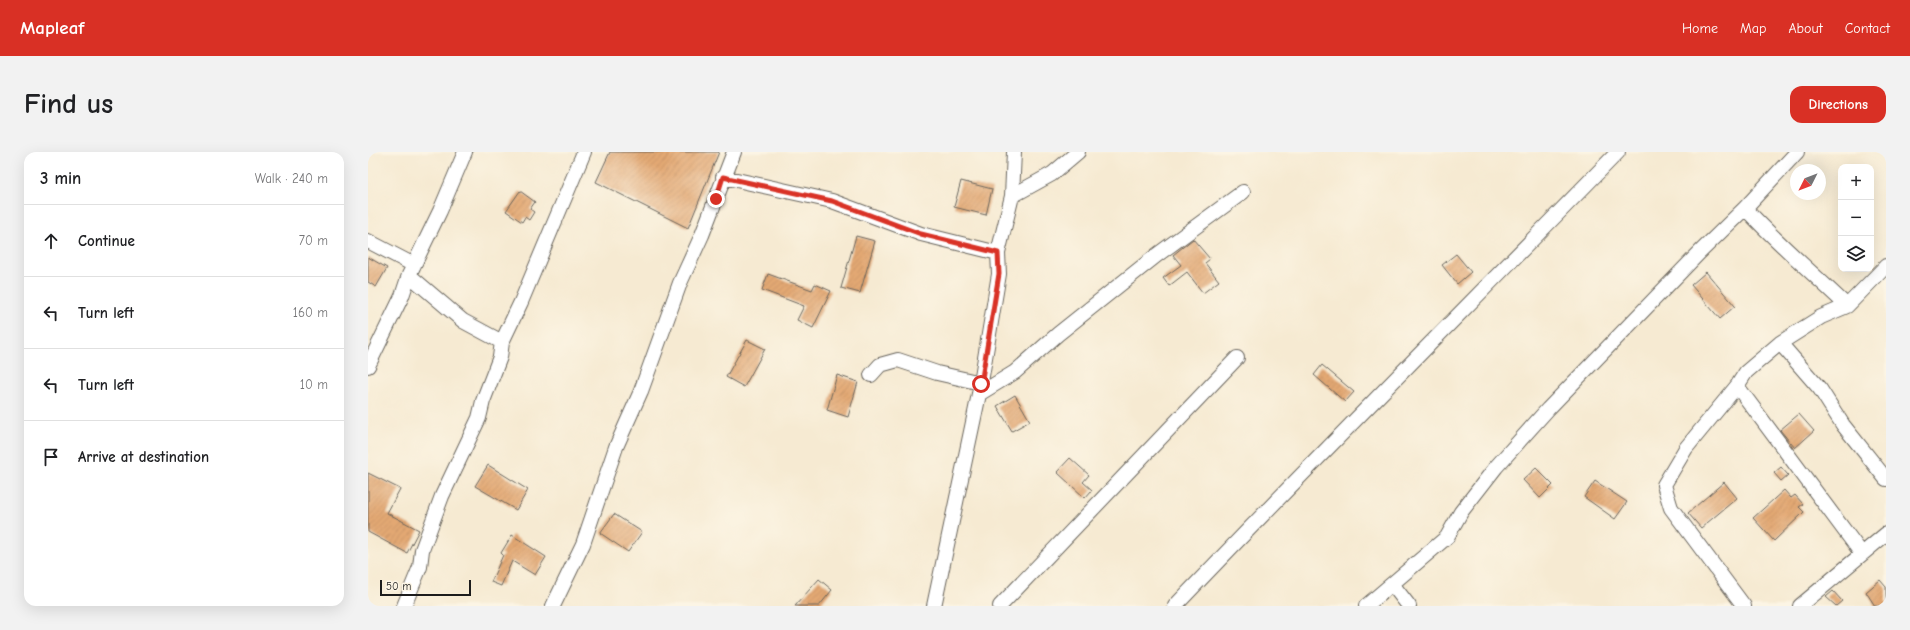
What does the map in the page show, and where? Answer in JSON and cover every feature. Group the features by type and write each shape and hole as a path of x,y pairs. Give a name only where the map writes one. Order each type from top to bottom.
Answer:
{"street":[{"path":"368,366 402,296 412,270 465,152"},
{"path":"404,606 420,567 422,550 442,496 479,418 483,401 500,357 502,342 521,302 584,152"},
{"path":"554,606 583,544 616,447 641,391 680,284 702,235 723,177 734,152"},
{"path":"934,606 980,389 999,274 998,253 1012,196 1014,152"},
{"path":"1012,196 1052,174 1078,152"},
{"path":"1175,606 1307,468 1514,260 1618,152"},
{"path":"1366,606 1447,537 1461,512 1496,468 1548,409 1700,252 1745,208 1797,152"},
{"path":"723,177 832,201 921,234 998,253"},
{"path":"871,375 880,365 898,360 980,389 1015,372 1058,334 1157,255 1243,192"},
{"path":"1745,208 1764,229 1808,267 1847,306"},
{"path":"368,241 412,270 463,320 502,342"},
{"path":"1744,606 1671,508 1664,485 1686,448 1737,386 1746,372 1780,343 1821,317 1847,306 1886,266"},
{"path":"1780,343 1820,389 1843,425 1886,479"},
{"path":"1000,606 1237,358"},
{"path":"1737,386 1862,554"},
{"path":"1800,606 1886,534"},
{"path":"1392,584 1408,606"}],"building":[{"path":"610,152 719,152 688,228 596,182"},
{"path":"961,181 992,189 986,215 954,207"},
{"path":"520,191 535,202 530,209 534,212 529,220 525,217 522,222 506,211"},
{"path":"856,236 875,241 860,293 841,288"},
{"path":"1193,239 1210,259 1205,263 1219,281 1203,293 1187,272 1169,286 1163,278 1181,265 1173,255"},
{"path":"1456,254 1471,272 1457,284 1442,265"},
{"path":"368,257 387,268 376,287 368,282"},
{"path":"1706,272 1735,306 1720,319 1691,285"},
{"path":"768,274 812,290 815,284 831,291 813,328 797,320 804,306 762,290"},
{"path":"747,340 765,349 744,387 726,377"},
{"path":"1322,365 1354,392 1345,402 1314,375"},
{"path":"837,375 858,382 848,417 827,410"},
{"path":"1015,395 1030,421 1012,431 997,406"},
{"path":"1799,414 1814,431 1795,448 1780,430"},
{"path":"1070,458 1089,475 1083,482 1092,490 1085,498 1057,472"},
{"path":"488,465 528,490 516,510 475,486"},
{"path":"1781,467 1788,475 1781,481 1774,473"},
{"path":"1536,468 1553,485 1540,498 1523,480"},
{"path":"368,473 400,489 387,513 419,530 407,553 368,532"},
{"path":"1595,481 1627,502 1615,519 1584,497"},
{"path":"1724,482 1737,498 1701,528 1688,513"},
{"path":"1784,490 1791,498 1795,495 1803,504 1799,507 1804,512 1774,541 1753,518"},
{"path":"614,514 642,532 628,552 600,533"},
{"path":"512,535 546,557 535,575 512,561 501,586 491,582 503,555 501,553"},
{"path":"819,579 832,590 819,606 795,606"},
{"path":"1880,580 1886,587 1886,606 1875,606 1866,592"},
{"path":"1833,591 1842,601 1836,606 1826,597"}],"route":[{"path":"716,199 723,177 832,201 921,234 998,253 999,274 981,384"}]}
